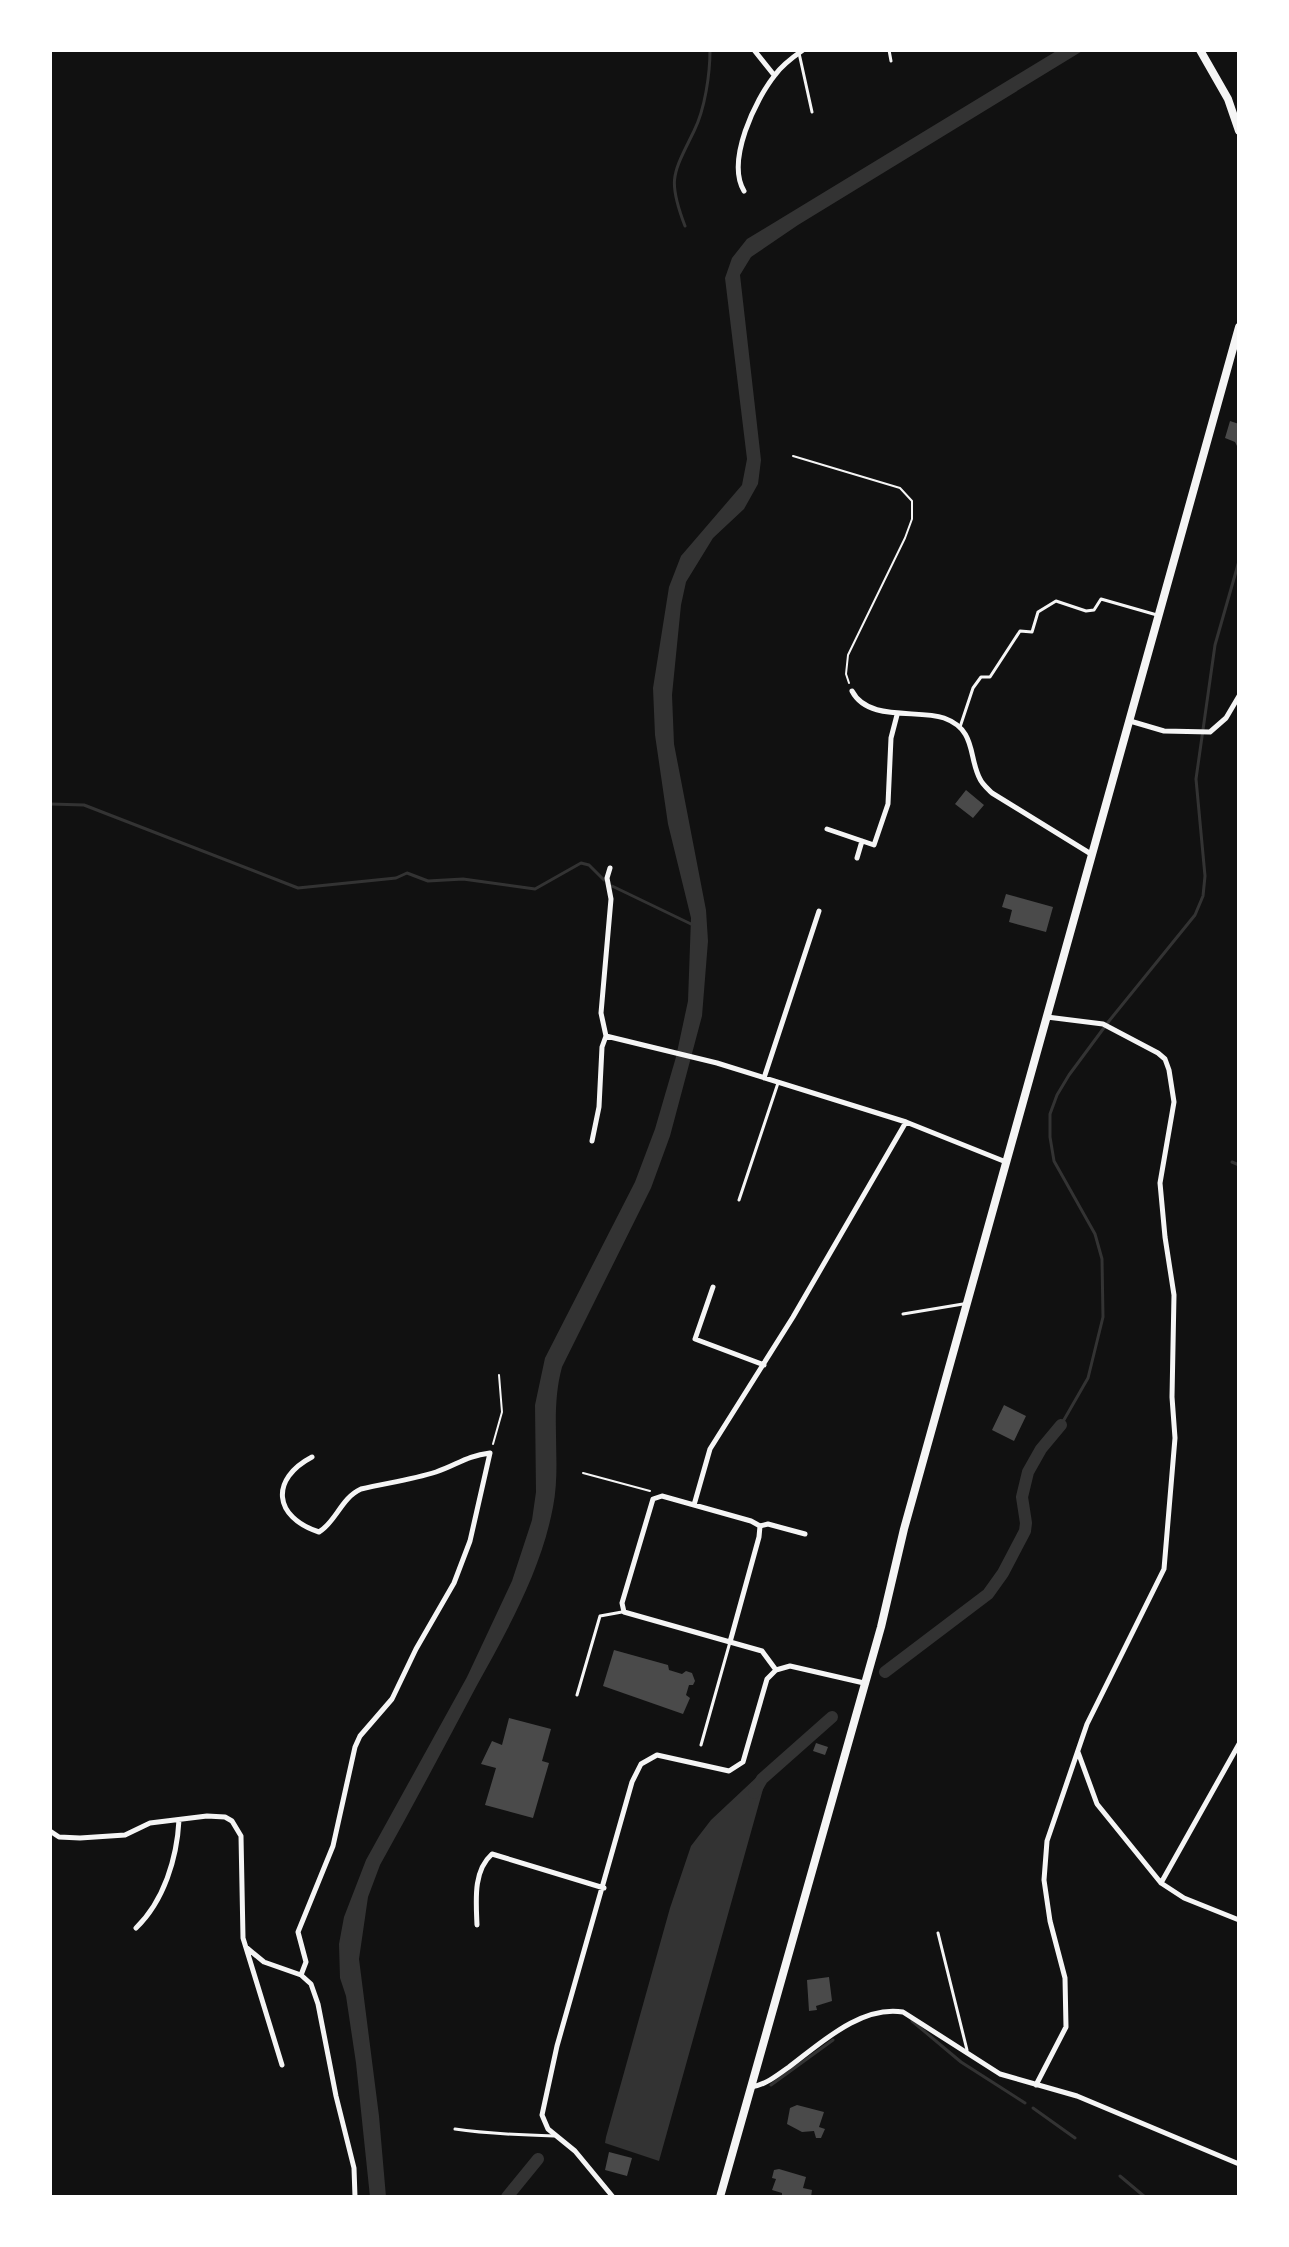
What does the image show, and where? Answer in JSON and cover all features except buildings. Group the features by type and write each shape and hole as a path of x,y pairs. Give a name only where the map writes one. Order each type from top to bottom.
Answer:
{"main road":[{"path":"1200,50 1228,99 1239,131"},
{"path":"720,2197 1239,327"}],"street":[{"path":"754,50 774,75"},
{"path":"744,191 738,175 742,141 755,109 774,75 801,51"},
{"path":"852,691 857,700 897,715 931,716 959,727 973,749 980,779 992,793 1091,854"},
{"path":"1130,721 1164,731 1210,732 1226,718 1239,696"},
{"path":"827,829 874,845 888,804 891,738 897,715"},
{"path":"857,858 862,841"},
{"path":"592,1141 599,1107 602,1047 606,1036 601,1013 610,913 607,878 610,868"},
{"path":"764,1078 819,911"},
{"path":"1036,2085 1066,2027 1065,1978 1050,1921 1044,1880 1047,1841 1103,1690 1164,1569 1175,1438 1172,1397 1174,1295 1160,1183 1173,1112 1173,1091 1165,1059 1106,1026 1046,1017"},
{"path":"606,1036 714,1062 906,1122 1006,1162"},
{"path":"694,1505 710,1449 764,1365 906,1122"},
{"path":"713,1287 695,1339 764,1365"},
{"path":"301,1975 306,1962 298,1932 333,1846 355,1747 360,1736 392,1699 416,1649 454,1583 470,1541 490,1453 469,1456 440,1471 352,1493 319,1532 298,1524 288,1515 282,1500 284,1484 301,1463 312,1457"},
{"path":"776,1670 762,1651 624,1612 622,1603 653,1499 662,1496 760,1526 768,1524 805,1534"},
{"path":"730,1642 760,1526"},
{"path":"613,2197 588,2165 548,2129 542,2115 555,2056 632,1782 641,1764 657,1755 729,1771 743,1762 767,1679 776,1670 790,1666 865,1683"},
{"path":"1161,1883 1239,1744"},
{"path":"1078,1751 1097,1804 1161,1883 1184,1898 1239,1920"},
{"path":"50,1831 69,1838 131,1834 150,1823 217,1815 238,1827 241,1836 241,1918 282,2065"},
{"path":"136,1928 149,1915 167,1878 178,1845 179,1820"},
{"path":"477,1925 475,1892 483,1862 492,1854 604,1888"},
{"path":"247,1947 264,1962 301,1975 311,1984 354,2168 355,2197"},
{"path":"750,2087 769,2081 845,2027 875,2012 890,2010 910,2014 1000,2074 1077,2096 1239,2164"}],"lane":[{"path":"889,50 891,61"},
{"path":"801,51 812,112"},
{"path":"959,727 973,688 981,677 990,677 1020,631 1032,632 1038,612 1056,601 1086,611 1094,610 1101,599 1157,615"},
{"path":"739,1200 778,1083"},
{"path":"903,1314 967,1304"},
{"path":"577,1695 600,1616 624,1612"},
{"path":"701,1745 730,1642"},
{"path":"938,1933 968,2055"},
{"path":"455,2129 486,2134 558,2136"}],"path":[{"path":"793,456 900,488 912,501 912,519 905,538 848,655 846,674 852,691"},
{"path":"490,1453 502,1412 499,1375"},
{"path":"583,1473 662,1496"}],"shaded area":[{"path":"1058,50 1084,50 798,225 751,257 740,275 761,460 758,484 744,509 713,538 686,582 672,695 674,744 706,910 708,941 702,1016 670,1136 651,1188 562,1367 556,1402 553,1507 532,1577 380,1865 368,1897 359,1959 386,2197 370,2197 356,2063 346,1996 340,1978 339,1944 344,1917 366,1860 467,1677 512,1581 532,1520 536,1492 535,1405 545,1358 635,1182 655,1129 688,1001 691,918 668,824 655,735 653,688 669,587 681,556 742,485 747,459 725,278 732,258 747,239"},
{"path":"759,1775 765,1782 659,2161 605,2143 670,1908 691,1846 711,1820"}],"waterway":[{"path":"685,226 676,197 675,177 701,112 710,50"},
{"path":"1061,1425 1088,1378 1103,1317 1102,1259 1095,1234 1054,1161 1050,1114 1069,1075 1195,915 1203,896 1205,876 1196,779 1215,645 1239,561"},
{"path":"50,804 84,805 298,888 396,878 407,873 428,881 463,879 535,889 581,863 589,865 604,880"},
{"path":"612,886 691,924"},
{"path":"1232,1162 1239,1165"},
{"path":"885,1672 988,1594 1003,1573 1025,1531 1022,1497 1028,1472 1041,1449 1061,1425"},
{"path":"754,1793 762,1779 832,1717"},
{"path":"912,2021 961,2062 1025,2103"},
{"path":"771,2085 833,2040"},
{"path":"1033,2108 1075,2138"},
{"path":"507,2197 538,2159"},
{"path":"1120,2176 1145,2197"}]}
